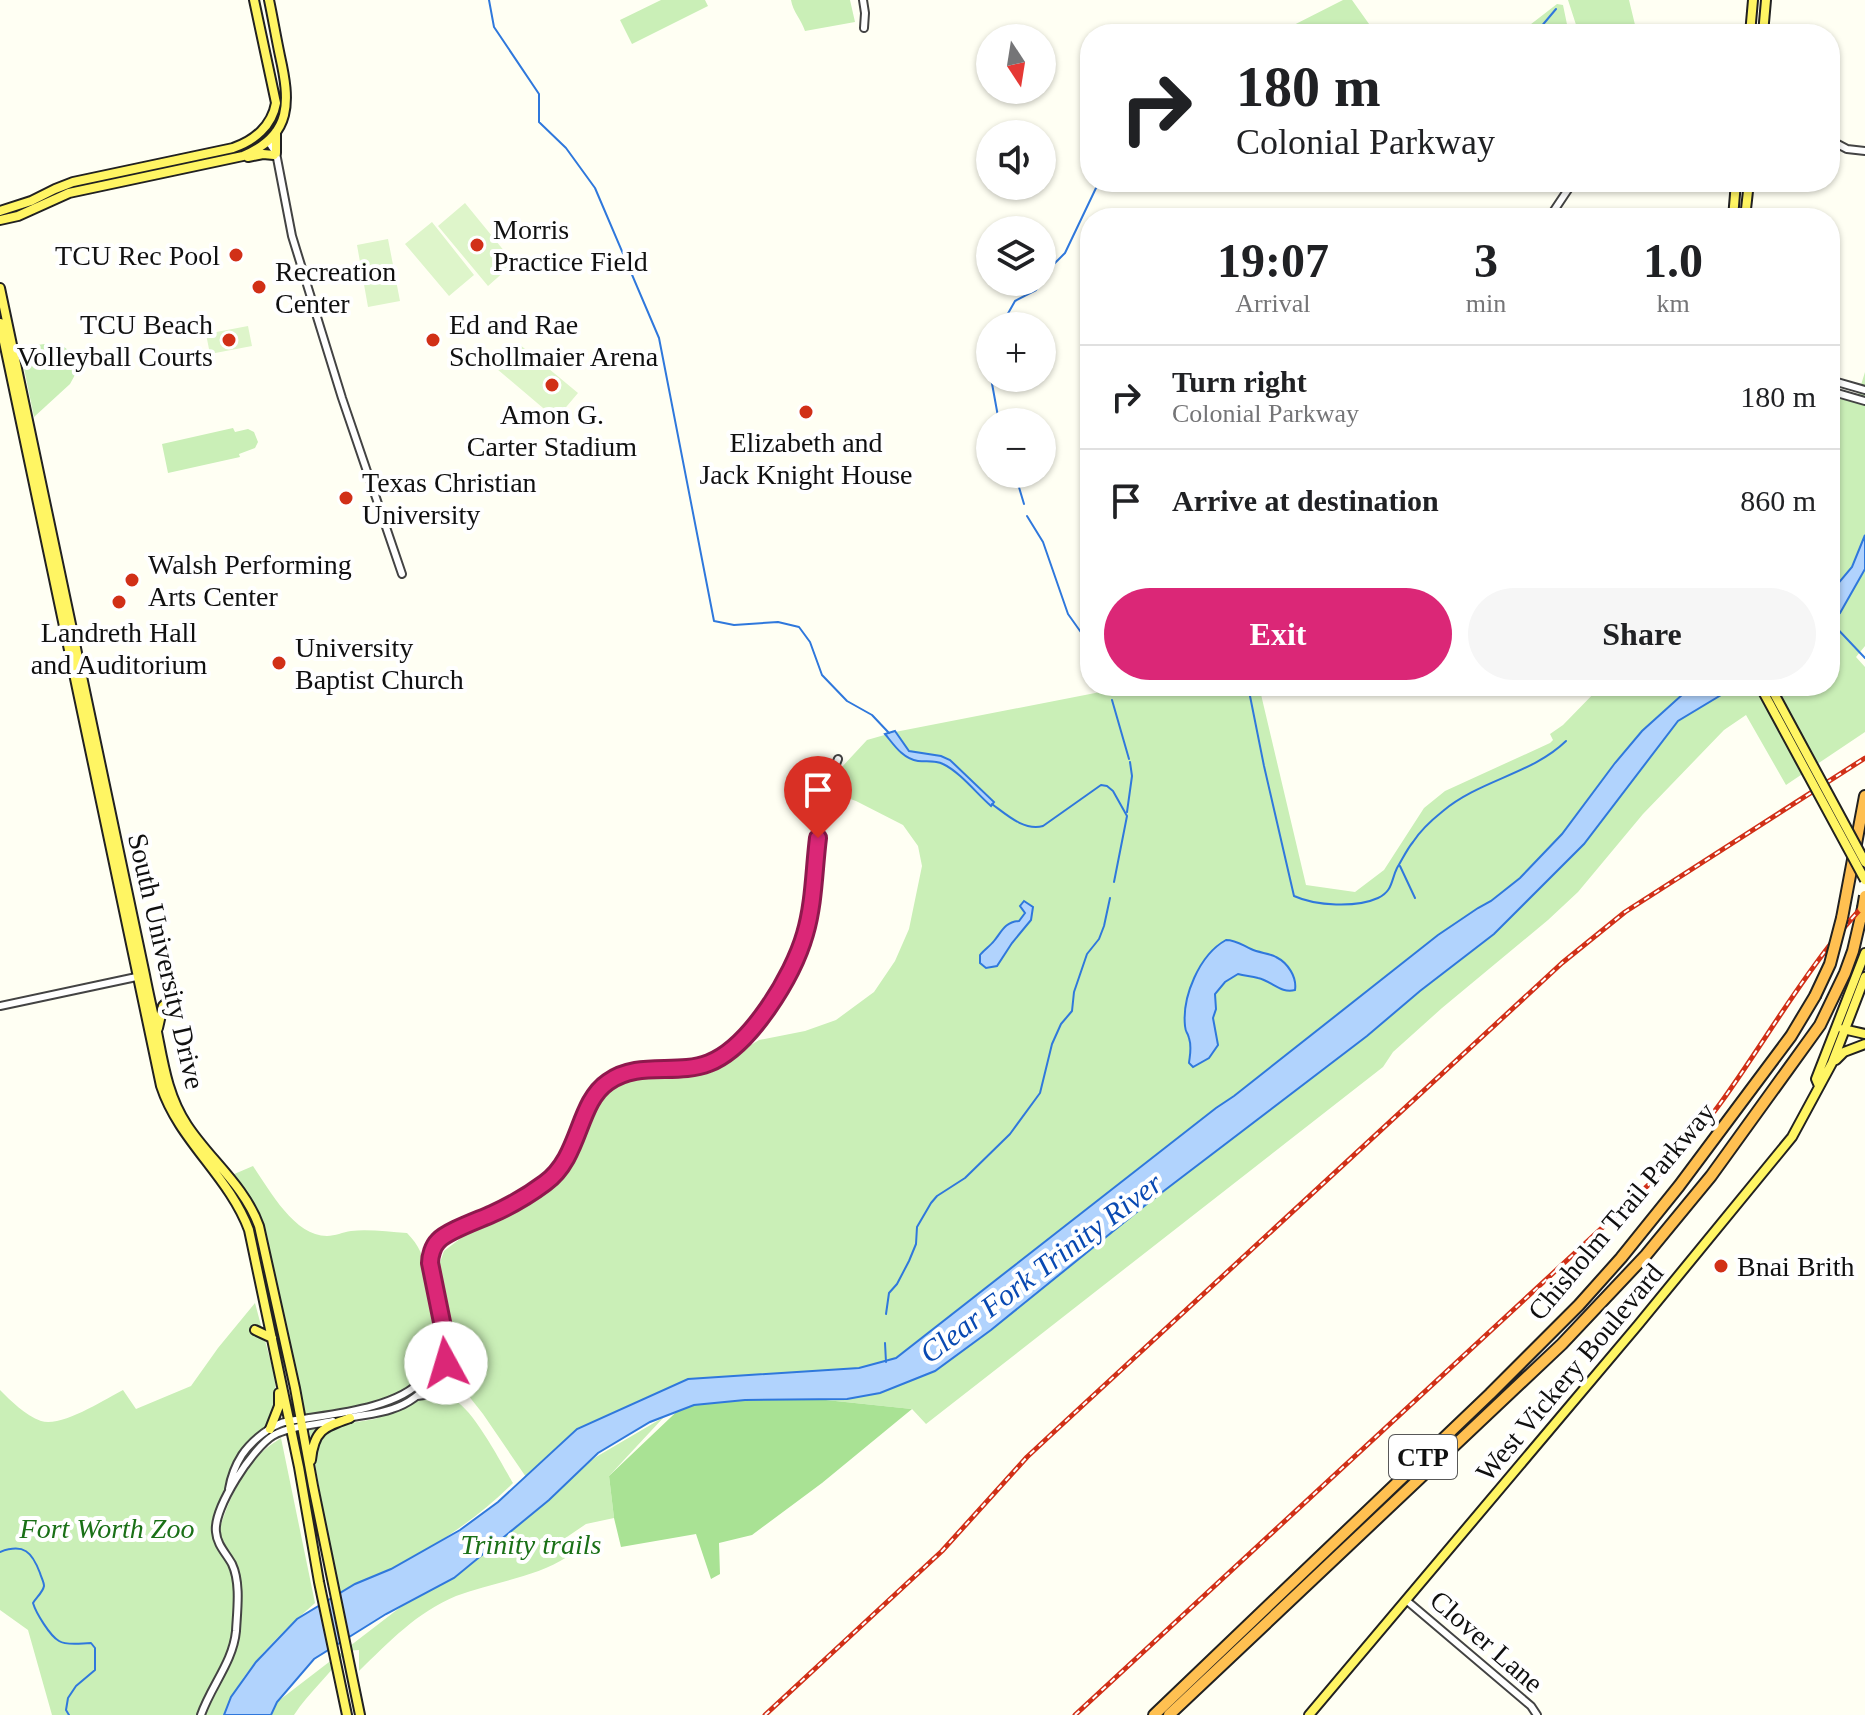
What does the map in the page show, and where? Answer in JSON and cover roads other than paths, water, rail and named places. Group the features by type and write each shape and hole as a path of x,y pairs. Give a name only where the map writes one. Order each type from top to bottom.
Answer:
{"highway":[{"name":"Chisholm Trail Parkway","path":"1154,1715 1532,1353 1613,1268 1679,1186 1791,1036 1815,996 1837,942 1865,796"},
{"name":"Chisholm Trail Parkway","path":"1171,1715 1562,1344 1626,1278 1688,1205 1814,1034 1832,1004 1853,951 1865,896"}],"main road":[{"path":"254,0 275,93 275,108 266,132 266,142"},
{"path":"223,161 251,153 266,142 276,132 285,113 288,92 269,0"},
{"path":"1751,24 1753,0"},
{"path":"1764,24 1766,0"},
{"path":"0,211 73,182 233,148 250,141 271,120"},
{"path":"0,220 37,209 59,196 76,191 263,154 276,157 276,132"},
{"path":"250,141 266,142"},
{"path":"122,182 126,176 150,170 156,165"},
{"path":"76,191 110,179 117,173"},
{"path":"23,214 49,197 52,190"},
{"name":"South University Drive","path":"0,288 165,1098 183,1131 226,1186 244,1215 252,1240 347,1715"},
{"name":"South University Drive","path":"0,323 166,1080 178,1111 197,1140 239,1189 259,1226 360,1715"},
{"path":"1765,696 1865,880"},
{"path":"1775,696 1865,862"},
{"name":"West Vickery Boulevard","path":"1309,1715 1785,1146 1804,1118 1832,1063 1865,953"},
{"name":"West Vickery Boulevard","path":"1819,1086 1816,1079 1865,977"},
{"path":"157,1033 163,1006 175,994"},
{"path":"1840,1032 1865,1034"},
{"path":"1840,1032 1852,1042 1865,1043"},
{"path":"1832,1063 1844,1052 1865,1043"},
{"path":"255,1330 272,1338"},
{"path":"270,1429 280,1398 275,1352"},
{"path":"310,1468 312,1447 317,1435 327,1426 350,1418"},
{"path":"336,1664 342,1678 347,1683 353,1682"}],"street":[{"path":"863,0 864,28"},
{"path":"266,142 276,157 292,236 342,398 402,574"},
{"path":"1840,145 1865,151"},
{"path":"1840,383 1862,389"},
{"path":"1840,394 1865,401"},
{"path":"415,1397 439,1393 456,1395 448,1372 430,1263 430,1256 440,1239 496,1213 560,1171 597,1092 608,1082 637,1070 708,1064 724,1056 757,1023 781,988 805,933 822,809 838,759"},
{"path":"0,1006 142,976"},
{"path":"302,1424 390,1401 413,1389 435,1358 441,1322"},
{"path":"229,1489 230,1479 243,1453 270,1429 278,1424 290,1426 390,1410 415,1397 433,1379 444,1347"},
{"path":"201,1715 231,1653 235,1635 236,1577 218,1541 215,1528 219,1511 229,1489 259,1447 290,1426"},
{"name":"Clover Lane","path":"1406,1600 1531,1706 1537,1715"}],"water":[{"path":"1865,535 1865,569 1840,613 1840,581 1852,567"},
{"name":"Clear Fork Trinity River","path":"1681,696 1719,696 1678,721 1584,844 1494,934 935,1371 880,1393 847,1399 745,1400 694,1405 650,1422 598,1453 549,1500 454,1578 386,1614 314,1659 277,1702 271,1715 224,1715 231,1697 256,1662 297,1619 355,1584 391,1569 460,1530 498,1502 577,1429 688,1379 859,1368 896,1358 1438,935 1520,878 1562,834 1642,731"},
{"path":"895,731 909,751 950,760 994,802 991,806 943,764 913,760 903,754 885,734"},
{"path":"1024,901 1033,907 1031,920 997,966 986,968 980,963 980,955 1007,925 1019,921 1025,913 1020,906"},
{"path":"1226,940 1280,960 1293,975 1295,990 1285,990 1238,974 1225,982 1215,994 1213,1018 1218,1045 1209,1058 1193,1067 1189,1063 1190,1044 1185,1026 1186,1002 1200,966"}],"waterway":[{"path":"489,0 494,27 539,94 539,122 566,148 595,188 659,338 714,621 734,625 778,622 799,627 810,642 822,675 847,701 872,715 889,733"},
{"path":"1543,24 1556,9"},
{"path":"1086,208 1094,192"},
{"path":"1009,312 1015,301 1036,290 1044,280 1051,267 1065,253 1080,222"},
{"path":"994,392 996,408"},
{"path":"1019,488 1024,504"},
{"path":"1027,516 1043,542 1068,614 1080,631"},
{"path":"1840,632 1865,658"},
{"path":"1250,696 1294,896 1313,902 1348,904 1383,895 1411,845 1439,814 1473,792 1538,762 1566,741"},
{"path":"1112,700 1129,759"},
{"path":"1127,812 1132,776 1130,762"},
{"path":"992,804 1022,824 1043,826 1101,785 1107,786 1127,816 1114,882"},
{"path":"1400,866 1415,898"},
{"path":"886,1314 889,1293 909,1261 916,1244 917,1227 931,1203 965,1178 1010,1134 1040,1093 1052,1044 1061,1024 1072,1011 1074,992 1087,954 1099,939 1104,926 1110,898"},
{"path":"885,1343 886,1362"},
{"path":"0,1552 21,1549 34,1560 44,1586 33,1603 55,1638 66,1643 91,1643 95,1648 95,1670 76,1686 68,1698 66,1710 69,1715"}],"railway":[{"path":"765,1715 942,1551 1027,1457 1562,963 1625,912 1865,758"},
{"path":"1075,1715 1670,1165 1714,1112 1812,969 1865,904"}],"place":[{"name":"Morris Practice Field","path":"477,245"},
{"name":"TCU Rec Pool","path":"236,255"},
{"name":"Recreation Center","path":"259,287"},
{"name":"TCU Beach Volleyball Courts","path":"229,340"},
{"name":"Ed and Rae Schollmaier Arena","path":"433,340"},
{"name":"Amon G. Carter Stadium","path":"552,385"},
{"name":"Elizabeth and Jack Knight House","path":"806,412"},
{"name":"Texas Christian University","path":"346,498"},
{"name":"Walsh Performing Arts Center","path":"132,580"},
{"name":"Landreth Hall and Auditorium","path":"119,602"},
{"name":"University Baptist Church","path":"279,663"},
{"name":"Bnai Brith","path":"1721,1266"}],"park label":[{"name":"Fort Worth Zoo","path":"107,1528"},
{"name":"Trinity trails","path":"531,1544"}]}
